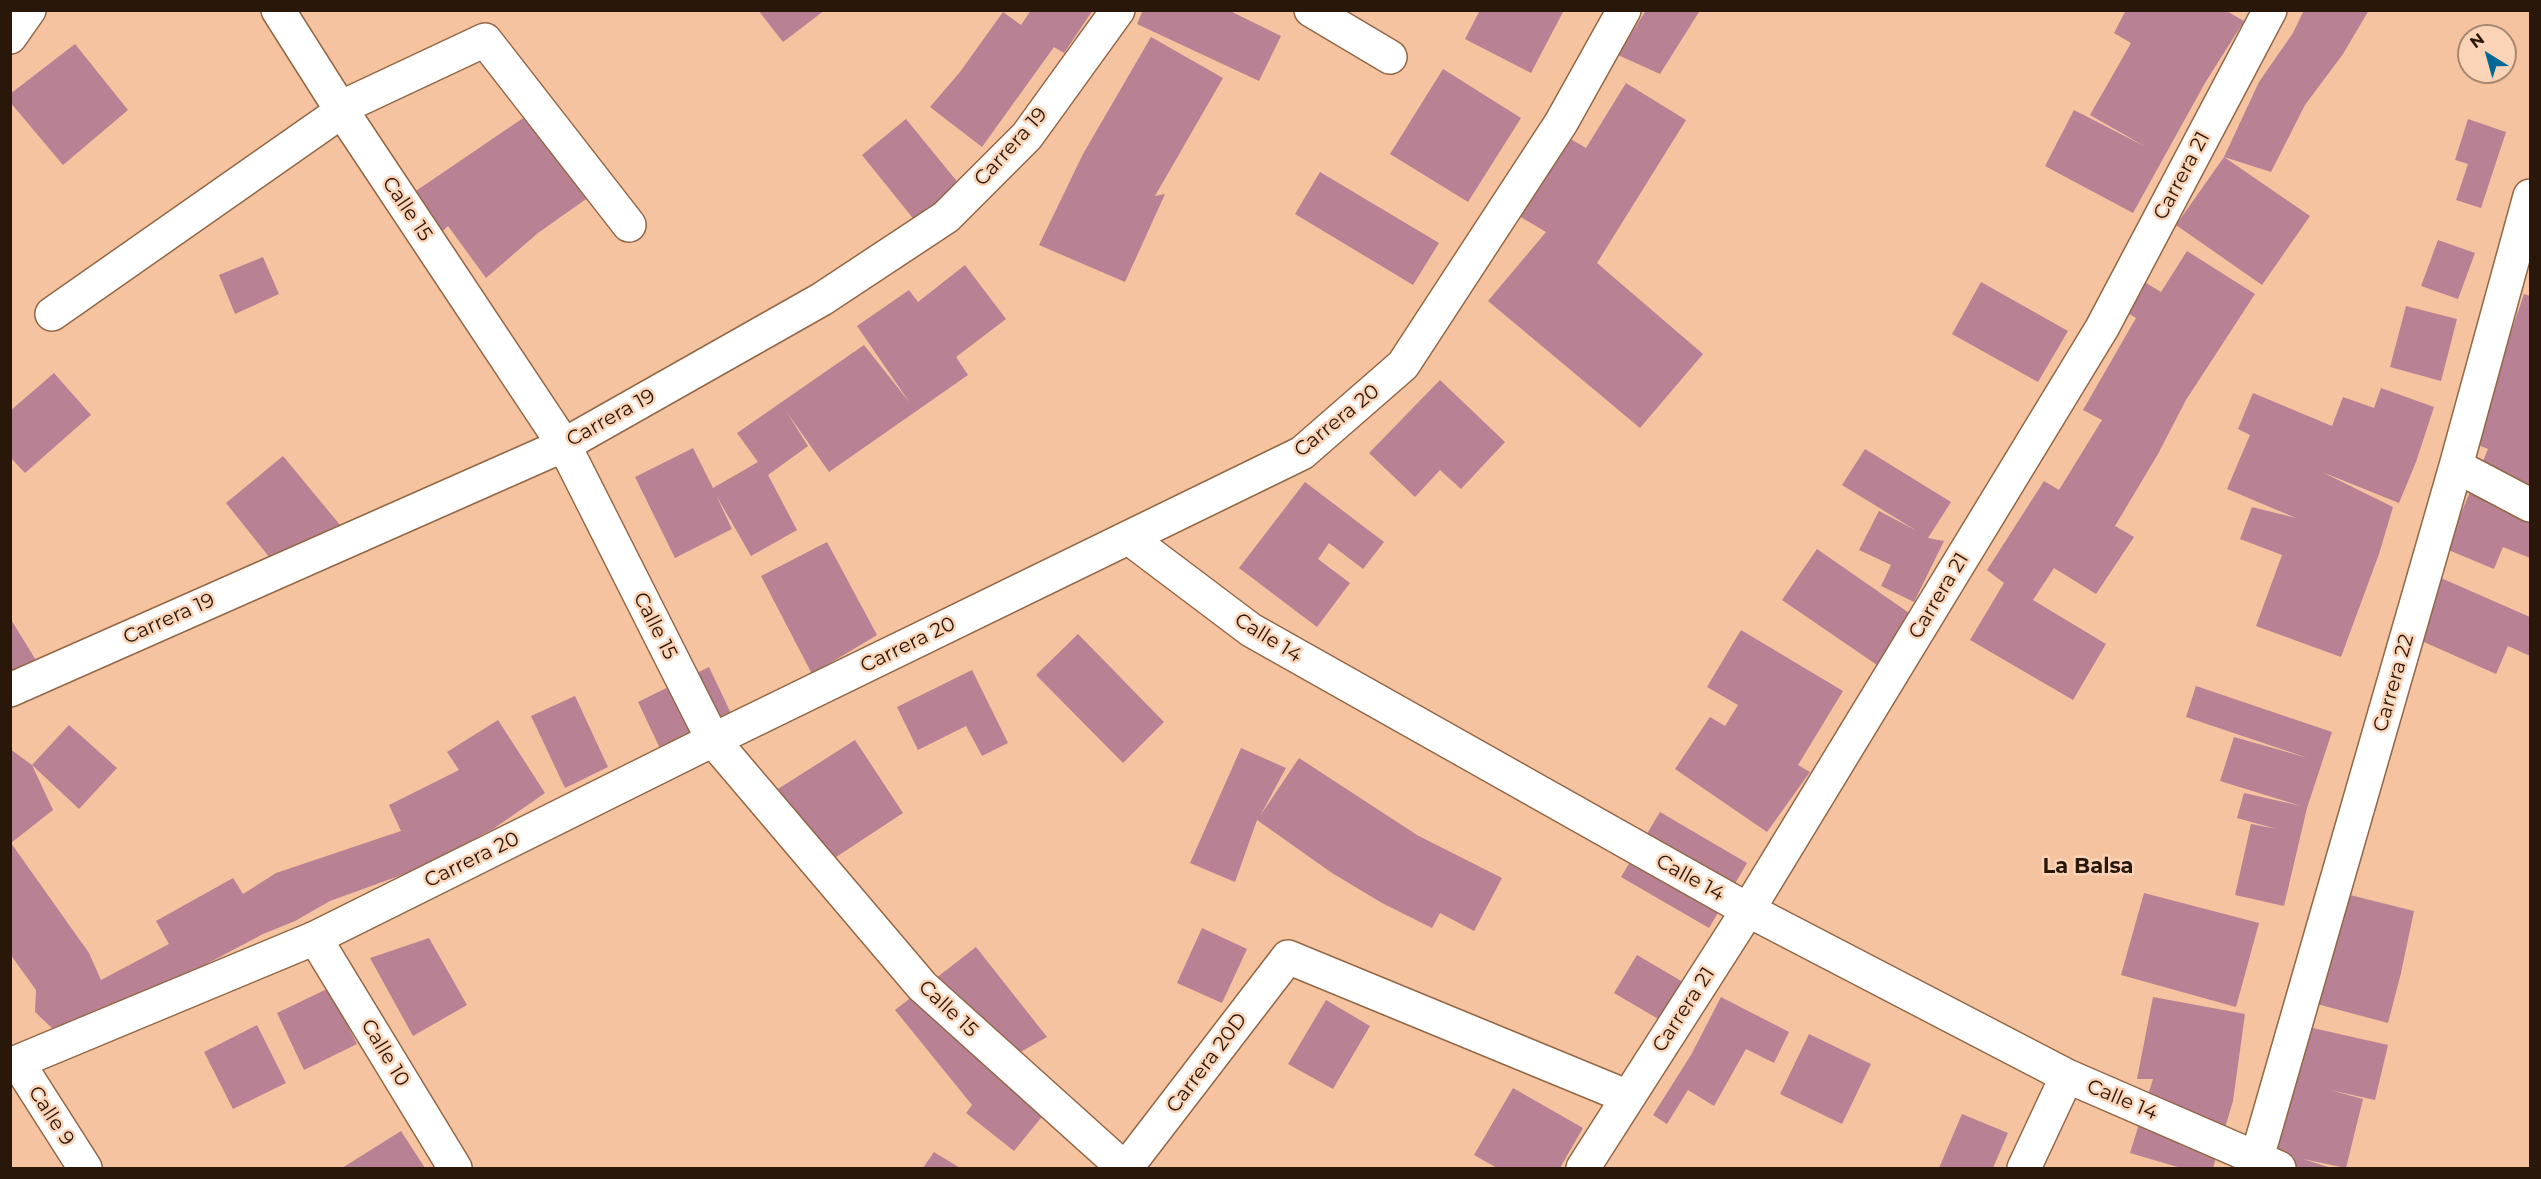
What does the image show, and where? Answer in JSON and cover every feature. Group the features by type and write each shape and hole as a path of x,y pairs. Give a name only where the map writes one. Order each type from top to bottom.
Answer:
{"street":[{"path":"10,37 29,10"},
{"name":"Calle 15","path":"278,10 564,445 713,740 922,986 1125,1168"},
{"name":"Carrera 19","path":"10,690 564,445 822,299 946,217 1027,136 1118,10"},
{"path":"1311,10 1390,57"},
{"name":"Carrera 20","path":"14,1064 315,938 713,740 1302,453 1403,365 1562,123 1624,10"},
{"name":"Carrera 21","path":"1583,1168 1748,910 2102,328 2270,10"},
{"path":"52,314 341,109 485,40 629,225"},
{"name":"Carrera 22","path":"2263,1165 2530,196"},
{"path":"2456,466 2530,505"},
{"name":"Calle 14","path":"1129,538 1251,630 1748,910 2067,1076 2263,1165"},
{"name":"Calle 10","path":"315,938 455,1168"},
{"name":"Carrera 20D","path":"1125,1168 1288,957 1628,1097"},
{"name":"Calle 9","path":"14,1064 85,1168"},
{"path":"2024,1168 2067,1076"}],"building":[{"path":"758,10 825,10 783,42"},
{"path":"1031,10 1093,10 1064,53 1054,47 982,147 930,107 960,72 1003,12 1021,25"},
{"path":"1143,10 1228,10 1281,36 1259,81 1137,24"},
{"path":"1480,10 1564,10 1531,73 1465,39"},
{"path":"1646,10 1699,12 1660,74 1618,55"},
{"path":"2126,10 2225,10 2244,21 2205,83 2133,213 2045,166 2074,110 2146,147 2090,115 2131,43 2114,33"},
{"path":"2304,10 2369,10 2343,54 2305,105 2271,172 2224,157 2259,82 2293,33"},
{"path":"1151,37 1223,78 1155,196 1165,194 1125,282 1039,245 1083,154"},
{"path":"75,44 128,110 63,165 10,102 10,94"},
{"path":"1443,69 1521,118 1468,202 1390,154"},
{"path":"1626,83 1686,120 1597,263 1703,354 1640,428 1488,301 1546,232 1514,213 1562,134 1586,148"},
{"path":"529,114 589,197 538,233 486,278 448,226 440,234 407,197"},
{"path":"906,119 964,190 920,227 862,155"},
{"path":"2468,119 2506,132 2481,208 2456,200 2468,164 2455,160"},
{"path":"2224,157 2310,216 2262,285 2176,225"},
{"path":"1320,172 1439,243 1413,285 1295,214"},
{"path":"2438,240 2475,253 2458,299 2421,286"},
{"path":"2187,251 2255,294 2186,400 2158,454 2115,526 2134,537 2096,594 2054,568 2033,600 2106,644 2073,700 1970,640 2004,583 1987,570 2044,481 2059,490 2102,420 2083,410 2136,318 2124,311 2143,281 2161,292"},
{"path":"263,257 279,294 235,314 219,275"},
{"path":"965,265 1006,319 956,357 968,375 829,472 786,411 808,446 768,475 797,530 751,556 716,495 732,529 675,558 635,477 693,448 713,488 758,462 737,433 864,345 910,403 857,326 909,290 918,302"},
{"path":"1981,282 2068,331 2038,382 1952,334"},
{"path":"2524,294 2530,296 2530,558 2503,547 2494,569 2446,549 2488,449 2473,443"},
{"path":"2406,306 2457,319 2441,381 2390,367"},
{"path":"54,373 91,415 25,473 10,457 10,411"},
{"path":"1440,380 1505,442 1461,489 1440,470 1415,497 1369,453"},
{"path":"2381,388 2434,407 2416,462 2399,503 2322,472 2393,507 2379,554 2341,657 2256,626 2282,555 2240,539 2252,507 2296,518 2227,489 2250,435 2238,429 2253,393 2332,426 2343,397 2374,408"},
{"path":"1865,449 1951,502 1928,538 1944,541 1914,602 1881,586 1891,565 1859,550 1879,511 1917,531 1842,485"},
{"path":"283,456 345,531 286,578 226,503"},
{"path":"1305,482 1384,542 1363,569 1329,543 1318,559 1350,583 1317,627 1239,568"},
{"path":"827,542 877,635 812,674 761,576"},
{"path":"1817,549 1912,615 1877,665 1782,600"},
{"path":"2441,578 2530,617 2530,656 2508,646 2496,674 2415,638"},
{"path":"10,618 37,662 10,678"},
{"path":"1741,630 1843,691 1798,765 1810,772 1767,832 1675,769 1710,717 1725,726 1738,705 1707,687"},
{"path":"1078,634 1164,722 1123,763 1036,675"},
{"path":"709,667 736,724 665,759 638,702"},
{"path":"972,670 1008,743 982,756 966,726 918,750 897,707"},
{"path":"2196,686 2332,732 2307,808 2284,906 2235,895 2251,824 2277,829 2237,818 2244,793 2301,806 2220,781 2234,737 2308,758 2186,717"},
{"path":"575,696 608,767 565,788 531,716"},
{"path":"498,720 545,793 493,829 418,869 330,901 118,1011 55,1031 35,1012 36,990 10,954 10,749 32,765 53,810 11,843 89,953 101,980 169,944 156,921 233,878 243,894 276,873 401,831 389,805 459,770 447,752"},
{"path":"69,725 117,768 79,809 32,765"},
{"path":"855,740 903,813 827,863 778,789"},
{"path":"1241,748 1286,768 1260,816 1299,758 1417,835 1502,878 1474,931 1440,913 1432,928 1382,903 1332,873 1257,820 1235,882 1190,863"},
{"path":"1660,812 1747,863 1709,928 1621,877"},
{"path":"2144,893 2259,923 2236,1007 2121,975"},
{"path":"2346,894 2414,911 2388,1023 2317,1004"},
{"path":"1202,928 1247,949 1222,1003 1177,983"},
{"path":"429,938 467,1005 413,1036 370,958"},
{"path":"976,947 1047,1037 1010,1058 1058,1097 1014,1151 966,1113 972,1105 895,1010"},
{"path":"1637,955 1683,982 1660,1020 1614,993"},
{"path":"329,988 357,1044 304,1070 277,1013"},
{"path":"1721,997 1789,1032 1774,1063 1746,1049 1714,1106 1688,1090 1667,1124 1653,1115 1691,1055"},
{"path":"2153,997 2245,1014 2233,1101 2213,1168 2181,1168 2130,1153 2153,1079 2137,1079"},
{"path":"1326,1000 1370,1026 1333,1089 1288,1064"},
{"path":"257,1025 286,1083 233,1109 204,1052"},
{"path":"2304,1026 2388,1045 2375,1100 2330,1090 2363,1099 2346,1168 2303,1159 2331,1168 2291,1168 2294,1157 2265,1150"},
{"path":"1809,1034 1871,1064 1842,1124 1780,1094"},
{"path":"1513,1088 1583,1128 1560,1168 1497,1168 1474,1155"},
{"path":"1962,1114 2008,1133 1993,1168 1939,1168"},
{"path":"401,1131 425,1168 342,1168"},
{"path":"934,1152 960,1168 923,1168"}],"district":[{"name":"La Balsa","path":"2088,867"}]}
